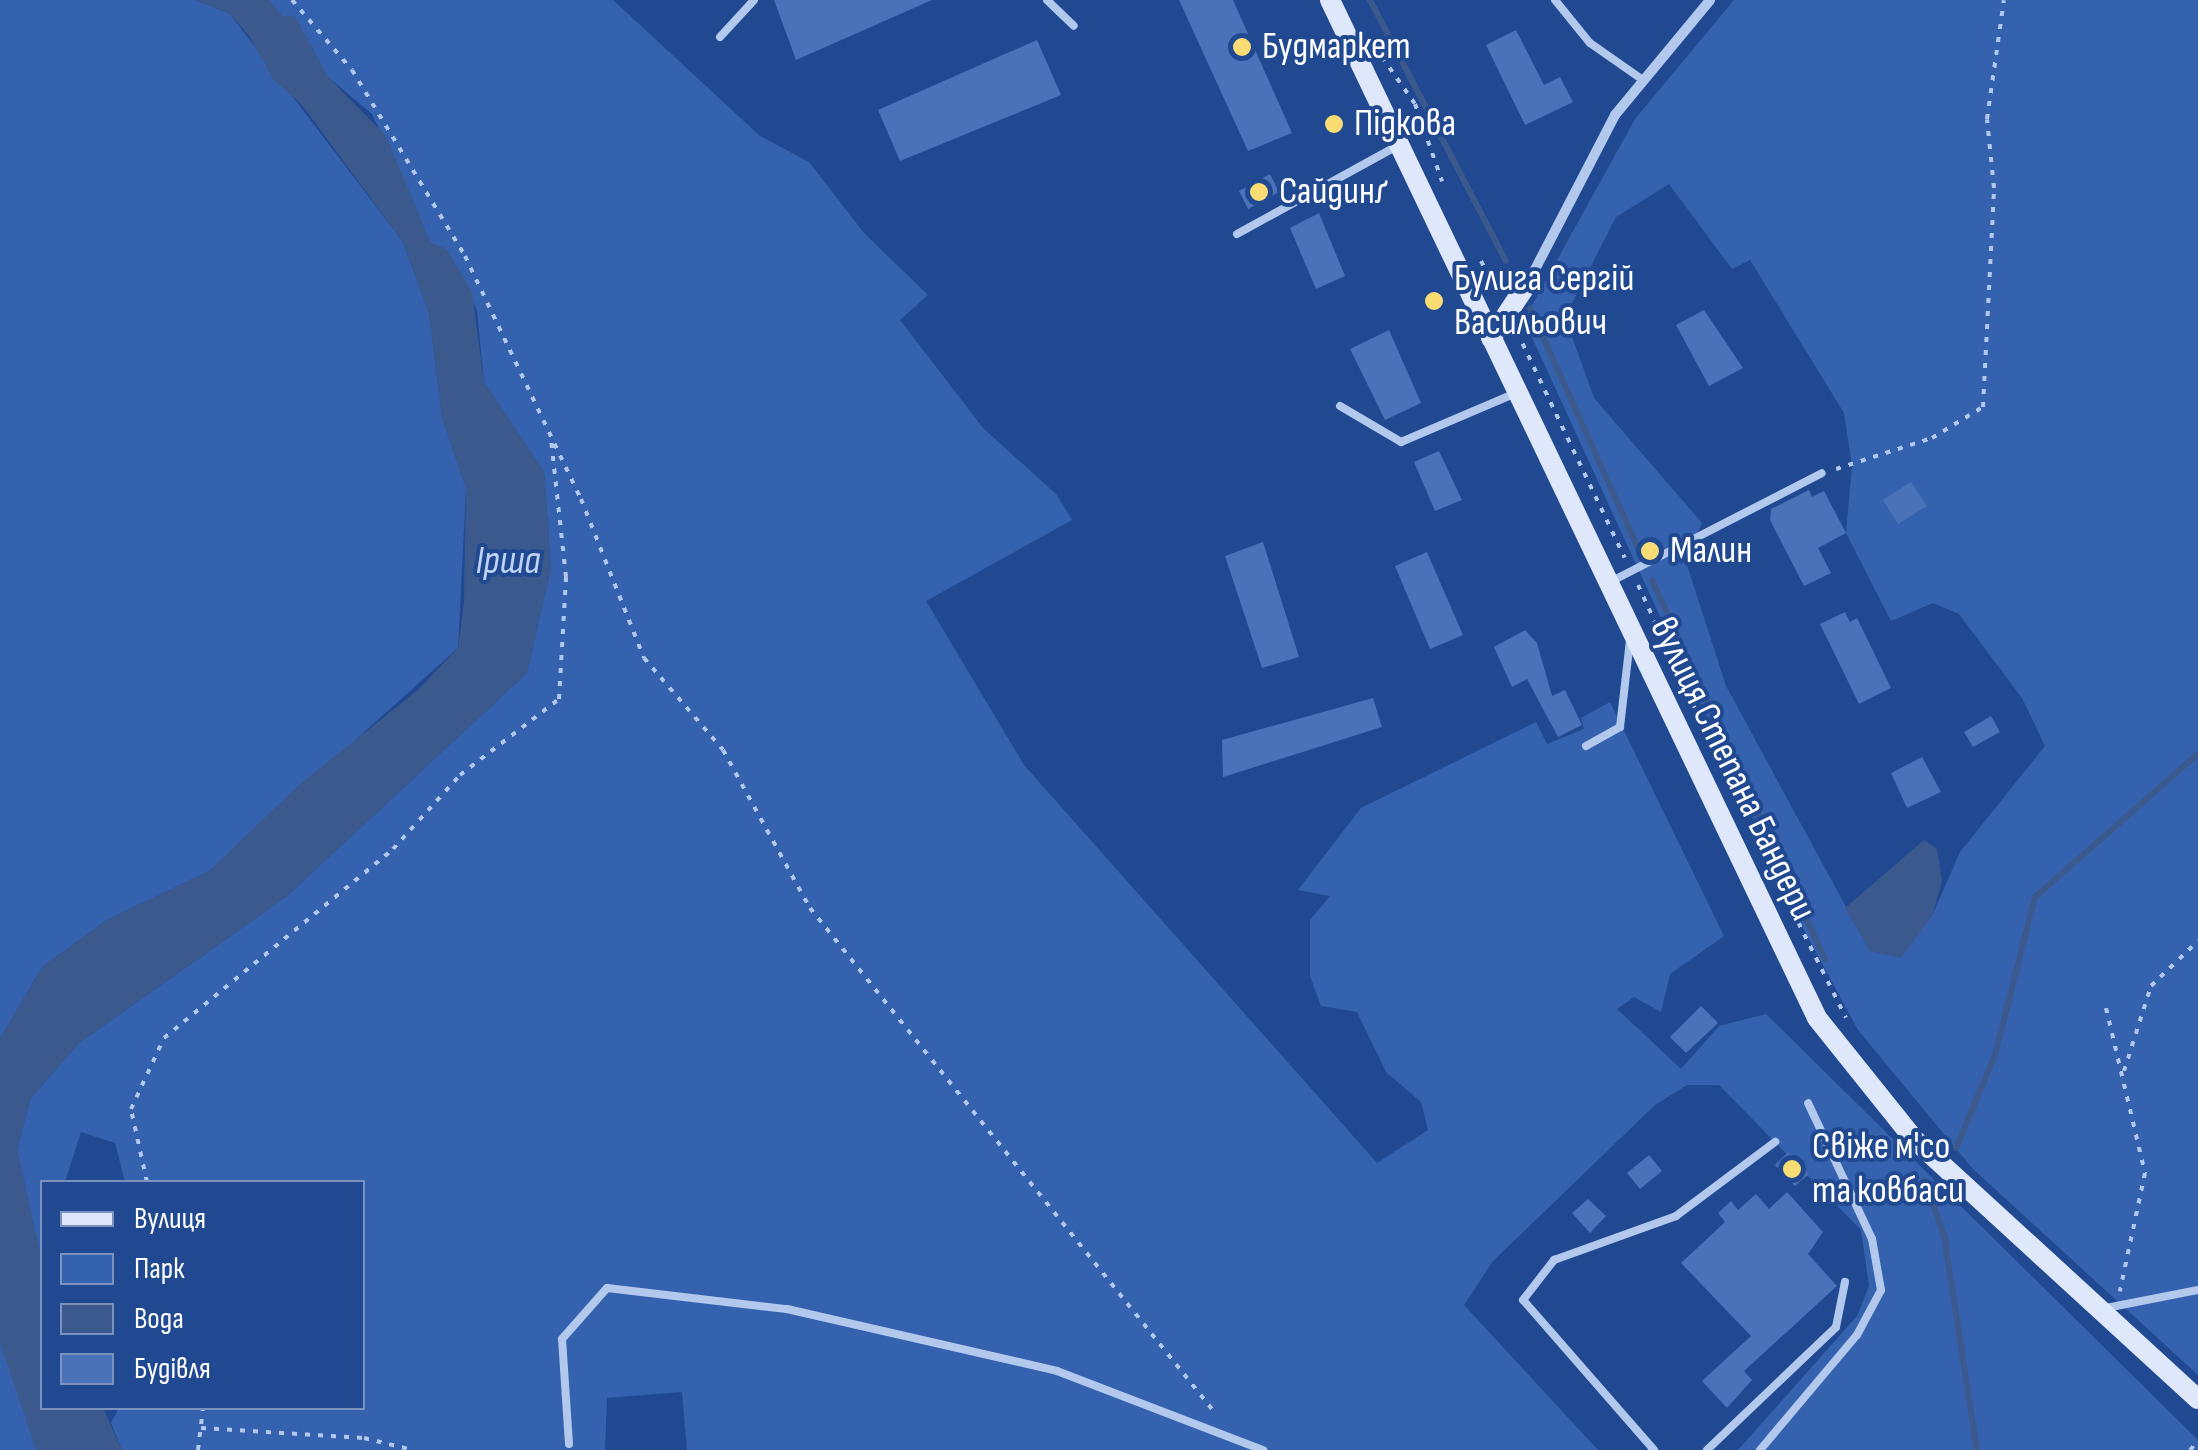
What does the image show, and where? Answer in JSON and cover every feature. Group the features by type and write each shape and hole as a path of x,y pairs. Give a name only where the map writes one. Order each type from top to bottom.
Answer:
{"street":[{"name":"вулиця Степана Бандери","path":"1330,0 1631,637 1817,1018 1844,1061 1936,1161 2198,1400"},
{"path":"1491,338 1510,318 1615,114 1710,0"}],"lane":[{"path":"720,37 754,0"},
{"path":"1046,0 1074,26"},
{"path":"1555,0 1590,43 1643,80"},
{"path":"1237,234 1399,144"},
{"path":"1340,406 1402,442 1516,393"},
{"path":"1606,584 1822,473"},
{"path":"1586,746 1620,726 1631,637"},
{"path":"1760,1450 1857,1335 1880,1290 1872,1240 1808,1103"},
{"path":"1654,1450 1522,1300 1554,1260 1676,1216 1774,1142"},
{"path":"1708,1450 1836,1327 1845,1282"},
{"path":"569,1444 562,1340 607,1288 787,1308 1057,1372 1263,1450"},
{"path":"2101,1309 2198,1290"}],"path":[{"path":"292,0 352,70 464,256 550,434 644,658 723,750 810,908 1199,1393"},
{"path":"1822,473 1932,438 1983,407 1994,188 1986,118 2004,0"},
{"path":"1373,45 1415,104 1444,192"},
{"path":"1477,255 1720,761"},
{"path":"147,1180 131,1109 164,1038 394,849 460,776 558,700 566,577 550,434"},
{"path":"1778,882 1848,1022"},
{"path":"2124,1071 2151,986 2198,941"},
{"path":"2106,1008 2124,1071 2145,1173 2116,1280 2126,1304"},
{"path":"198,1450 204,1410"},
{"path":"201,1428 364,1438 413,1450"},
{"path":"2190,1450 2198,1441"}],"green space":[{"path":"0,0 196,0 230,14 403,242 429,314 442,417 466,488 458,648 209,871 107,920 42,967 0,1039"},
{"path":"269,0 613,0 760,136 809,162 864,233 928,295 900,320 983,428 1056,494 1072,520 926,601 1024,765 1377,1163 1428,1130 1421,1102 1386,1072 1357,1012 1321,1006 1310,976 1310,920 1330,896 1298,890 1361,808 1536,722 1547,744 1584,729 1581,718 1610,702 1724,936 1670,974 1661,1012 1634,997 1617,1009 1681,1069 1719,1026 1766,1014 2198,1440 2198,1450 1738,1450 1857,1316 1869,1286 1861,1230 1719,1085 1687,1085 1655,1105 1493,1261 1464,1305 1598,1450 687,1450 682,1392 607,1398 605,1450 122,1450 111,1423 118,1410 365,1410 365,1180 124,1180 115,1143 81,1132 66,1180 40,1180 40,1253 17,1150 30,1099 79,1043 287,896 527,673 551,568 544,472 484,382 477,310 447,250 431,243 372,114 328,77"},
{"path":"1734,0 2198,0 2198,1375 1972,1168 1858,1030 1803,928 1524,320 1635,119","holes":["1669,184 1732,269 1750,260 1844,413 1852,466 1846,533 1891,621 1933,603 1959,614 2022,698 2045,746 1960,852 1932,916 1870,951 1726,686 1685,559 1702,523 1594,398 1565,317 1616,217"]},
{"path":"0,1343 5,1349 36,1450 0,1450"}],"water":[{"name":"Ірша","path":"196,0 269,0 282,16 295,16 328,77 386,136 431,243 447,250 472,292 484,382 544,472 551,568 527,673 287,896 79,1043 30,1099 17,1150 40,1252 40,1410 104,1410 122,1450 36,1450 0,1343 0,1039 42,967 107,920 209,871 300,784 418,690 458,648 464,602 466,488 442,417 429,314 403,242 302,105 273,79 250,37 230,14"},
{"path":"1924,840 1937,849 1942,881 1932,916 1901,958 1870,951 1845,908"}],"building":[{"path":"774,0 932,0 796,60"},
{"path":"1179,0 1233,0 1292,133 1248,151"},
{"path":"1516,30 1544,85 1560,77 1573,102 1525,125 1486,45"},
{"path":"1037,40 1061,95 900,161 878,110"},
{"name":"Сайдинґ","path":"1270,174 1279,192 1248,209 1239,191"},
{"path":"1319,213 1345,276 1316,289 1290,228"},
{"path":"1704,310 1743,368 1709,386 1676,325"},
{"path":"1389,330 1421,403 1385,420 1350,349"},
{"path":"1439,451 1462,500 1435,511 1414,462"},
{"path":"1911,482 1927,506 1898,524 1883,500"},
{"path":"1809,490 1812,497 1824,491 1846,533 1818,548 1831,573 1804,586 1770,520 1771,509"},
{"path":"1263,542 1299,657 1262,668 1225,556"},
{"path":"1427,552 1463,635 1430,649 1395,566"},
{"path":"1845,612 1850,622 1857,618 1891,688 1859,704 1820,624"},
{"path":"1525,630 1537,643 1552,696 1565,690 1582,725 1558,737 1527,679 1512,687 1494,647"},
{"path":"1373,698 1382,727 1223,777 1222,740"},
{"path":"1991,716 2000,732 1973,747 1964,732"},
{"path":"1922,757 1941,792 1907,808 1891,773"},
{"path":"1701,1006 1718,1023 1686,1053 1670,1037"},
{"name":"Свіже м'со та ковбаси","path":"1788,1152 1809,1174 1795,1186 1775,1165"},
{"path":"1649,1155 1662,1171 1640,1189 1627,1173"},
{"path":"1787,1192 1823,1232 1808,1254 1837,1286 1744,1371 1752,1380 1727,1408 1702,1381 1751,1336 1681,1263 1725,1222 1718,1213 1731,1201 1738,1210 1756,1194 1769,1209"},
{"path":"1588,1199 1606,1216 1590,1233 1572,1213"}],"waterway":[{"path":"1370,0 1506,261"},
{"path":"1530,308 1638,548"},
{"path":"1652,580 1825,959"},
{"path":"1956,1148 1995,1055 2035,897 2198,754"},
{"path":"1924,1180 1944,1235 1977,1450"}],"place":[{"name":"Будмаркет","path":"1242,47"},
{"name":"Підкова","path":"1334,124"},
{"name":"Сайдинґ","path":"1259,192"},
{"name":"Булига Сергій Васильович","path":"1434,301"},
{"name":"Малин","path":"1650,551"},
{"name":"Свіже м'со та ковбаси","path":"1792,1169"}]}
